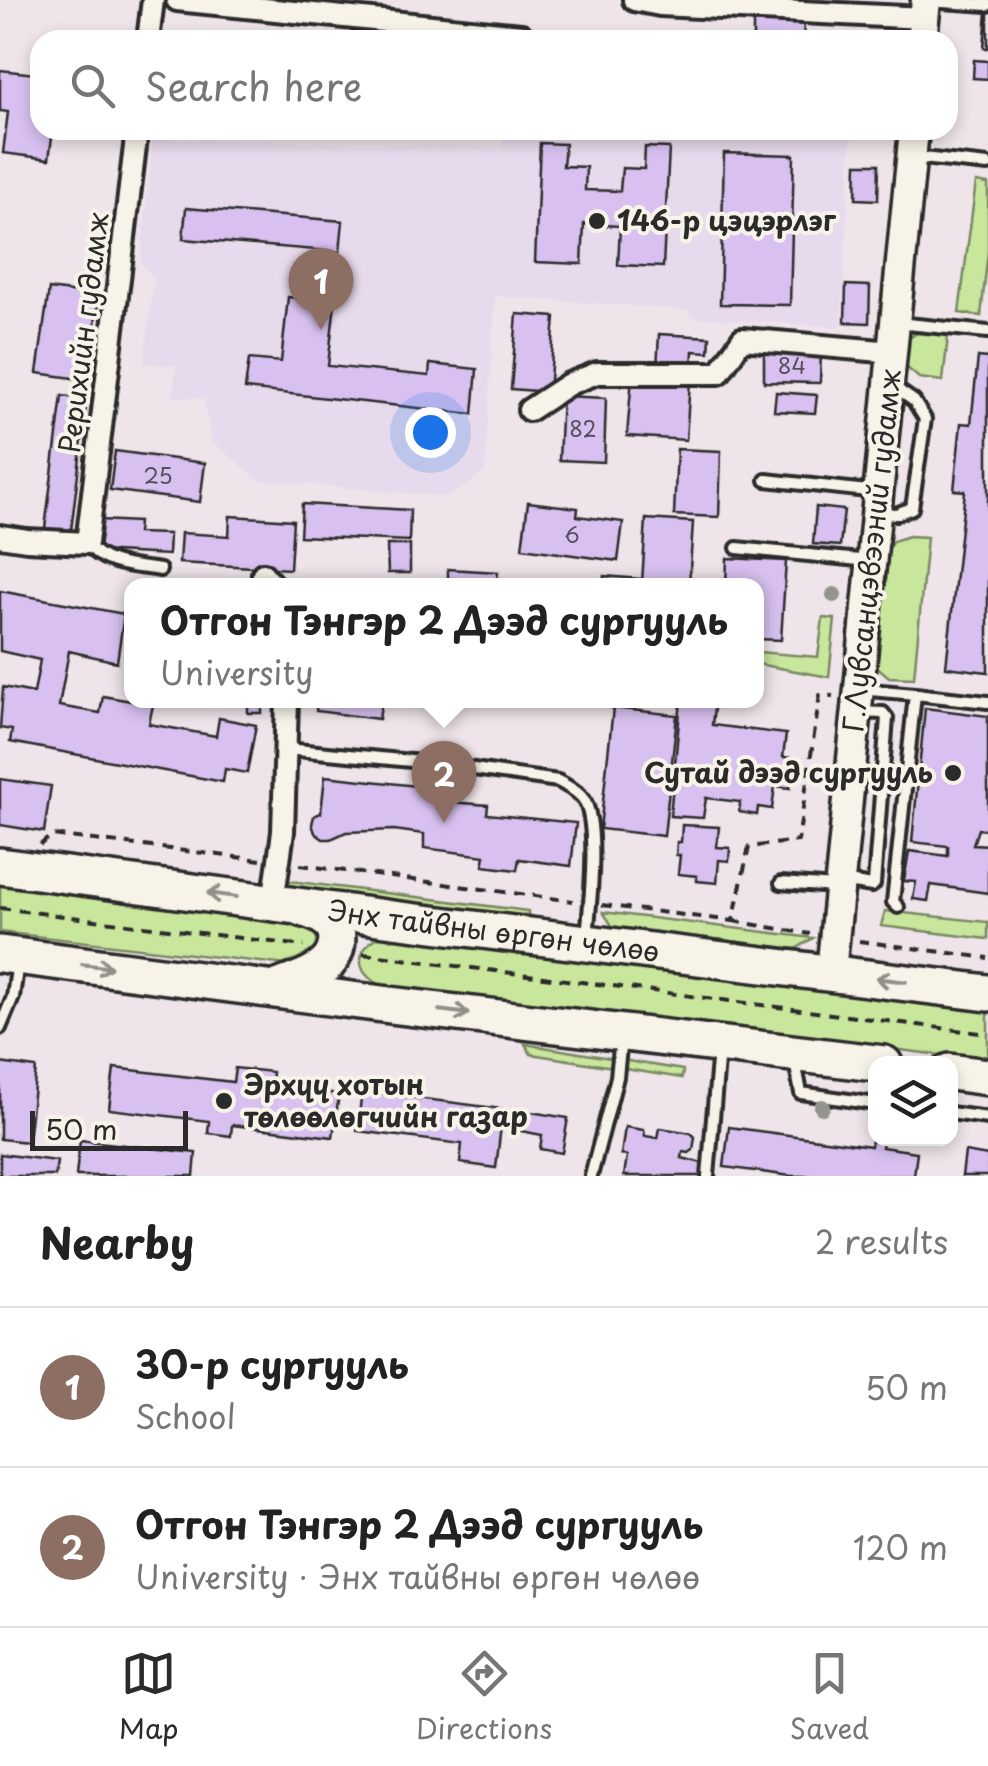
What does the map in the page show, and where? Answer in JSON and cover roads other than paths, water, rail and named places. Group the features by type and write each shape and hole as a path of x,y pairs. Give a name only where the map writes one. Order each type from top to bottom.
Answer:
{"highway":[{"name":"Энх тайвны өргөн чөлөө","path":"0,866 988,992"},
{"path":"284,904 332,923 356,981 390,1005"},
{"path":"278,989 328,964 363,930 393,919"},
{"path":"10,955 868,1062"},
{"path":"958,1073 988,1077"}],"street":[{"path":"149,30 153,0"},
{"path":"177,0 472,30"},
{"path":"634,0 660,5 924,15"},
{"name":"Рерихийн гудамж","path":"87,543 136,140"},
{"name":"Г.Лувсанцэвээний гудамж","path":"831,972 913,144"},
{"path":"529,410 569,384 597,373 718,373 742,339 892,352"},
{"path":"0,536 87,543"},
{"path":"284,904 280,862 288,708"}],"lane":[{"path":"924,15 988,5"},
{"path":"913,144 988,165"},
{"path":"896,323 988,332"},
{"path":"766,480 877,503 896,514 912,508 925,419 914,402 890,383"},
{"path":"87,543 93,552 117,563 160,570"},
{"path":"737,548 871,561"},
{"path":"857,700 915,694 988,702"},
{"path":"898,907 893,902 915,694"},
{"path":"286,748 432,762 558,781 571,788 584,800 591,819 586,942"},
{"path":"781,883 839,884"},
{"path":"0,1028 13,998 10,955"},
{"path":"591,1176 617,1077 622,1032"},
{"path":"708,1176 720,1043"},
{"path":"798,1052 800,1093 868,1103"},
{"path":"958,1115 988,1118"}],"place":[{"name":"146-р цэцэрлэг","path":"597,221"},
{"name":"30-р сургууль","path":"321,330"},
{"name":"Сутай дээд сургууль","path":"953,773"},
{"name":"Отгон Тэнгэр 2 Дээд сургууль","path":"444,823"},
{"name":"Эрхүү хотын төлөөлөгчийн газар","path":"224,1101"}]}
